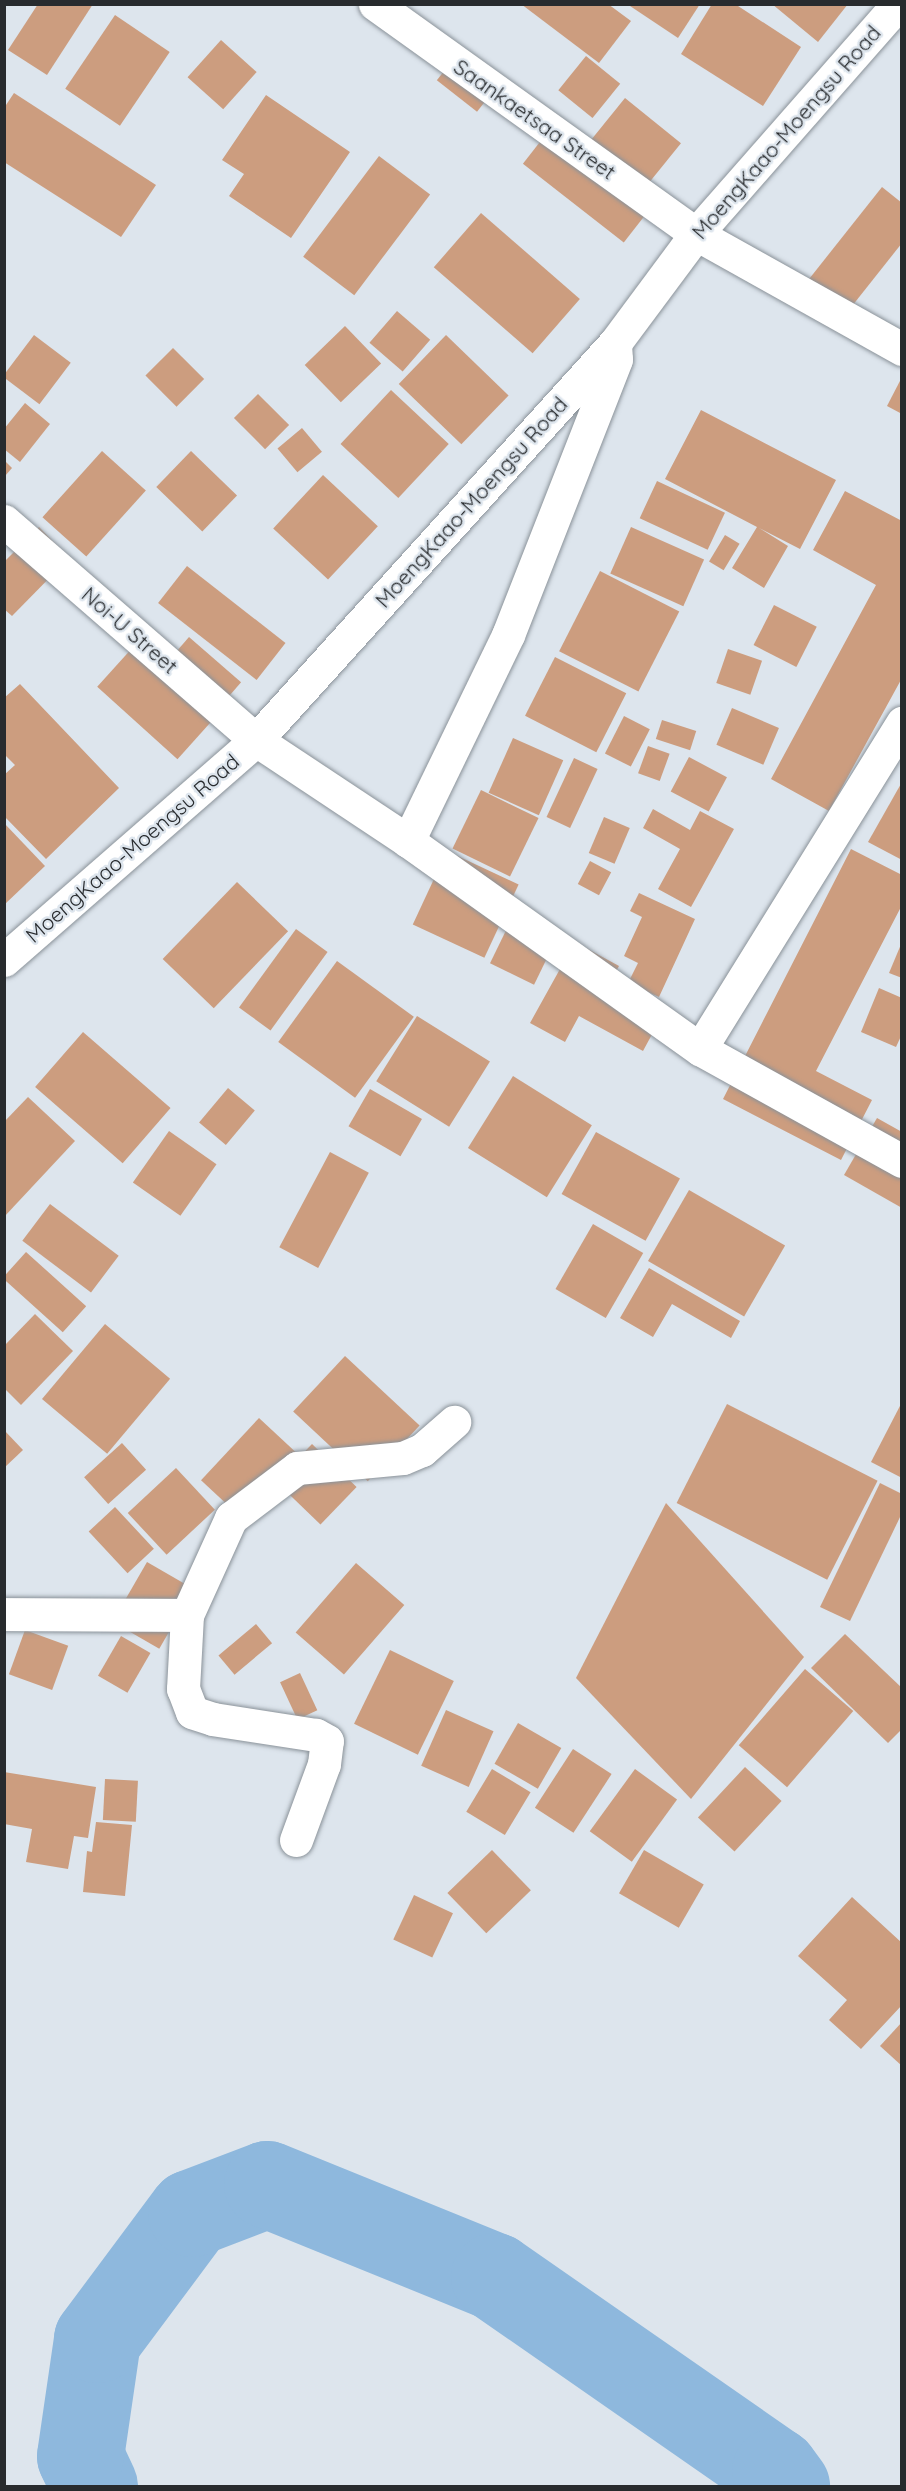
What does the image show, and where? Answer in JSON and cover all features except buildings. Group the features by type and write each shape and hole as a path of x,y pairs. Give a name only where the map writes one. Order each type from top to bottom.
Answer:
{"street":[{"name":"Saankaetsaa Street","path":"375,4 696,234 902,349"},
{"name":"MoengKaao-Moengsu Road","path":"4,960 256,740 615,343 696,234 898,4"},
{"path":"408,841 508,635 616,359 615,343"},
{"name":"Noi-U Street","path":"4,521 256,740 408,841 700,1049 902,1161"},
{"path":"700,1049 902,723"},
{"path":"296,1840 324,1764 327,1741 316,1735 213,1719 192,1712 183,1689 187,1615 231,1518 297,1468 403,1458 422,1450 454,1422"},
{"path":"4,1614 187,1615"}],"waterway":[{"path":"94,2486 80,2456 97,2339 191,2213 267,2184 494,2276 775,2471 786,2486"}]}
